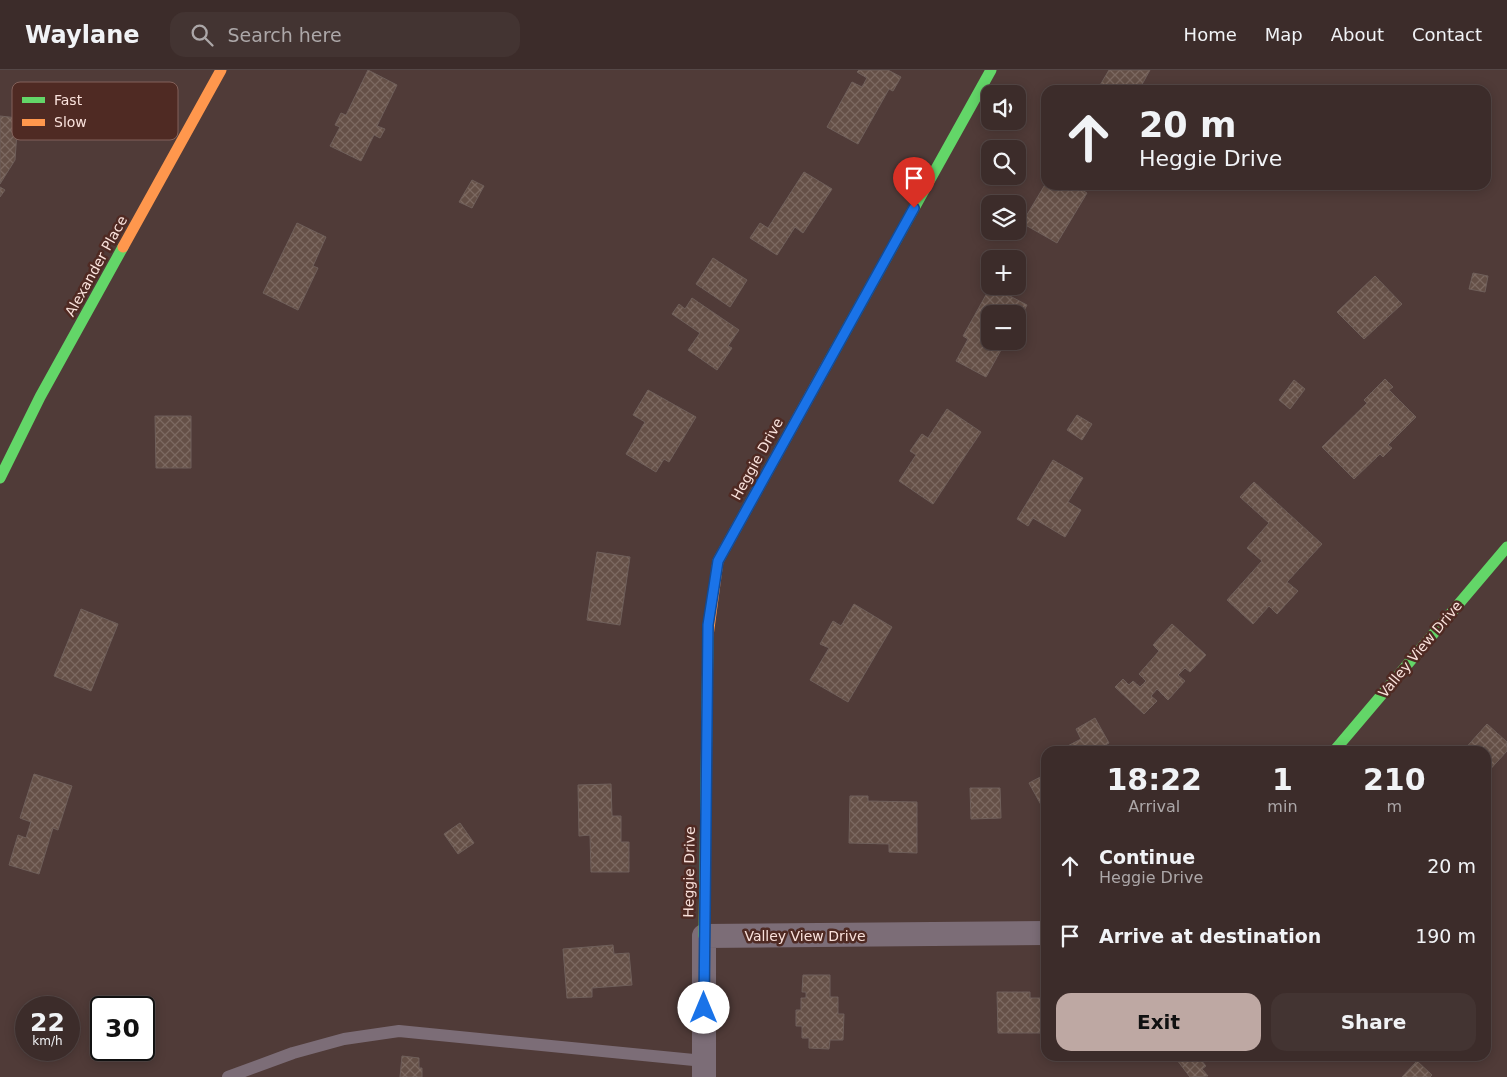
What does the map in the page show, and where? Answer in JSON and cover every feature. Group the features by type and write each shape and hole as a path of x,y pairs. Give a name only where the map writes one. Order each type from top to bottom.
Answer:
{"street":[{"name":"Alexander Place","path":"0,478 40,398 221,70"},
{"name":"Heggie Drive","path":"704,936 708,625 718,561 991,70"},
{"name":"Valley View Drive","path":"1338,746 1507,547"},
{"name":"Valley View Drive","path":"704,936 1041,933"},
{"path":"704,936 704,1069"}],"lane":[{"path":"228,1077 294,1053 344,1039 398,1031 704,1069"}],"building":[{"path":"368,70 397,85 377,126 385,129 380,138 374,135 361,161 330,146 340,127 335,125 341,113 346,115"},
{"path":"859,70 888,70 901,77 893,91 889,89 858,144 827,127 852,82 862,87 867,78 857,72"},
{"path":"1109,70 1150,70 1142,85 1100,85"},
{"path":"0,116 12,117 12,140 16,140 15,160 0,184"},
{"path":"804,172 832,189 803,233 795,227 777,255 750,238 760,223 768,228"},
{"path":"472,180 484,186 472,208 459,202"},
{"path":"0,187 5,190 0,197"},
{"path":"1042,190 1082,190 1087,193 1057,243 1026,225 1026,216"},
{"path":"297,223 326,237 313,266 318,268 298,310 263,293"},
{"path":"713,258 747,280 730,307 696,284"},
{"path":"1473,273 1488,276 1485,292 1469,289"},
{"path":"1375,276 1402,304 1364,339 1337,312"},
{"path":"986,295 1008,295 1027,305 1026,307 1026,305 981,305 981,350 1001,350 986,377 956,361 968,339 963,336"},
{"path":"692,298 739,330 728,346 732,348 717,370 688,350 700,333 672,314 679,304 685,309"},
{"path":"1385,379 1393,387 1389,390 1416,417 1388,445 1392,448 1383,457 1380,454 1354,479 1322,447 1367,403 1364,400"},
{"path":"1294,380 1305,389 1290,409 1279,400"},
{"path":"648,390 696,417 669,462 664,459 656,472 626,454 645,422 633,415"},
{"path":"947,409 981,432 933,504 899,481 916,455 910,451 922,434 928,438"},
{"path":"1077,415 1092,424 1082,440 1067,430"},
{"path":"155,416 191,416 191,468 156,468"},
{"path":"1053,460 1083,478 1068,502 1081,510 1065,537 1033,518 1028,526 1017,519"},
{"path":"1254,482 1322,544 1287,582 1298,591 1277,614 1269,606 1253,624 1227,600 1262,561 1247,548 1269,523 1240,497"},
{"path":"597,552 630,557 620,625 587,620"},
{"path":"854,604 892,627 848,702 810,680 829,648 820,644 833,621 841,626"},
{"path":"81,609 118,624 91,691 54,676"},
{"path":"1172,624 1206,655 1190,672 1185,668 1178,675 1185,681 1168,700 1157,689 1151,696 1157,701 1144,714 1115,687 1123,679 1129,685 1133,681 1140,687 1146,681 1139,674 1159,651 1153,645"},
{"path":"1095,718 1109,743 1104,746 1068,746 1081,739 1076,729"},
{"path":"1487,724 1507,742 1507,751 1491,769 1491,746 1467,746"},
{"path":"34,774 72,786 58,830 53,828 39,874 9,865 18,835 26,838 31,822 20,818"},
{"path":"1041,777 1041,805 1029,783"},
{"path":"611,784 612,816 621,816 621,842 629,842 629,872 591,872 590,835 579,836 578,785"},
{"path":"970,788 1000,788 1001,818 971,819"},
{"path":"850,796 868,796 868,801 917,802 917,853 889,852 889,844 849,843"},
{"path":"460,823 474,843 458,854 444,834"},
{"path":"613,945 614,954 629,953 632,985 592,988 592,997 567,998 563,949"},
{"path":"803,975 830,975 830,997 838,997 838,1014 844,1014 843,1040 830,1040 829,1049 809,1048 809,1038 802,1038 802,1026 796,1026 796,1010 801,1010 801,998 806,998 806,992 802,992"},
{"path":"997,992 1030,992 1030,998 1041,998 1041,1033 998,1033"},
{"path":"402,1056 419,1058 419,1068 422,1068 422,1077 400,1077"},
{"path":"1178,1061 1202,1061 1206,1066 1202,1069 1208,1076 1190,1077"},
{"path":"1417,1061 1432,1075 1430,1077 1402,1077"}],"traffic: fast":[{"path":"829,361 991,70"},
{"path":"0,478 40,397 123,247"},
{"path":"1338,746 1507,547"},
{"path":"704,936 708,636"}],"traffic: slow":[{"path":"123,247 221,70"},
{"path":"708,636 718,561 829,361"}],"route":[{"path":"704,1008 708,625 718,561 914,208"}]}
